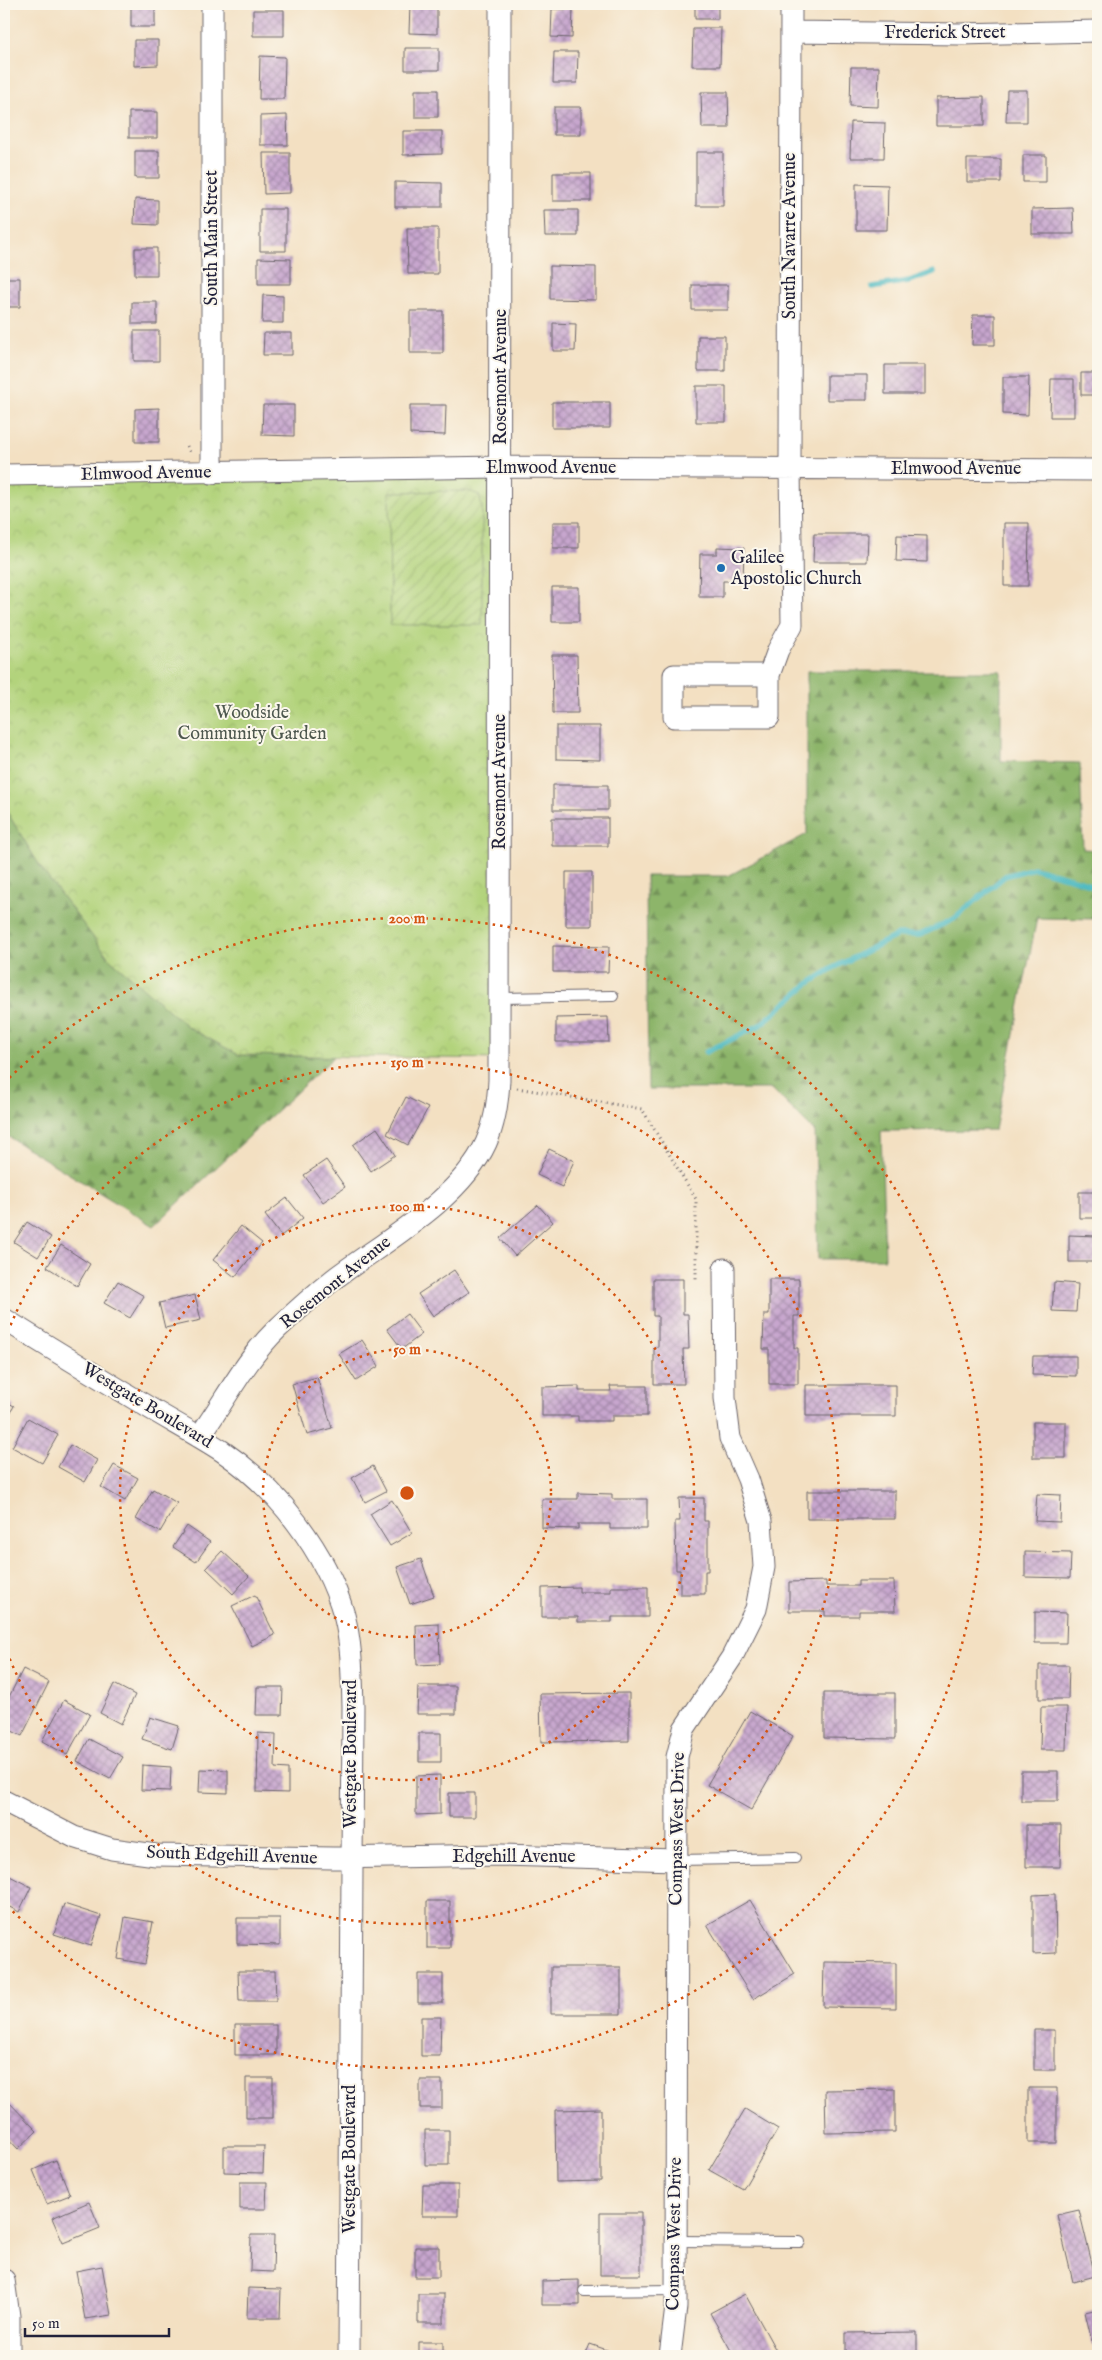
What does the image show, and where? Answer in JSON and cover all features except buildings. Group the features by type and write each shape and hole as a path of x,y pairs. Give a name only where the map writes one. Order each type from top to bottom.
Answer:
{"street":[{"name":"South Main Street","path":"212,4 212,473"},
{"name":"Rosemont Avenue","path":"199,1437 251,1359 276,1330 333,1280 433,1207 450,1191 477,1159 486,1144 496,1116 499,1084 500,998 500,4"},
{"name":"South Navarre Avenue","path":"769,675 674,675 674,717 769,717 769,675 778,650 792,625 790,468 791,4"},
{"name":"Frederick Street","path":"791,32 960,34 1098,31"},
{"name":"Elmwood Avenue","path":"4,476 501,468 1098,470"},
{"name":"Compass West Drive","path":"670,2356 676,2308 677,1757 684,1729 732,1657 756,1609 764,1567 761,1521 748,1479 730,1438 725,1398 724,1269"},
{"name":"Westgate Boulevard","path":"4,1319 223,1452 256,1479 287,1512 321,1560 343,1613 347,1629 352,1677 349,2356"},
{"name":"South Edgehill Avenue","path":"4,1801 74,1837 112,1849 156,1856 197,1858 351,1858"},
{"name":"Edgehill Avenue","path":"351,1858 501,1856 676,1860"},
{"path":"4,2280 9,2316 9,2356"}],"lane":[{"path":"500,998 613,996"},
{"path":"676,1860 795,1858"},
{"path":"676,2241 800,2242"},
{"path":"584,2291 676,2290"}],"path":[{"path":"499,1084 642,1109 696,1199 696,1281"}],"green space":[{"name":"Woodside Community Garden","path":"501,467 499,1059 239,1055 188,1027 109,958 43,871 4,807 4,475"},
{"path":"469,491 479,495 482,507 482,625 390,625 389,492"},
{"path":"807,671 1001,671 1001,761 1080,763 1083,849 1098,850 1098,919 1037,918 995,1130 881,1131 885,1259 818,1259 815,1132 772,1089 648,1089 646,876 728,876 807,834"},
{"path":"4,807 43,871 109,958 188,1027 239,1055 334,1057 154,1226 4,1134"}],"waterway":[{"path":"872,287 909,281 934,272"},
{"path":"706,1052 760,1025 808,984 833,968 898,935 920,935 954,919 1005,876 1034,868 1081,881 1098,889"}],"place":[{"name":"Galilee Apostolic Church","path":"721,568"}]}
